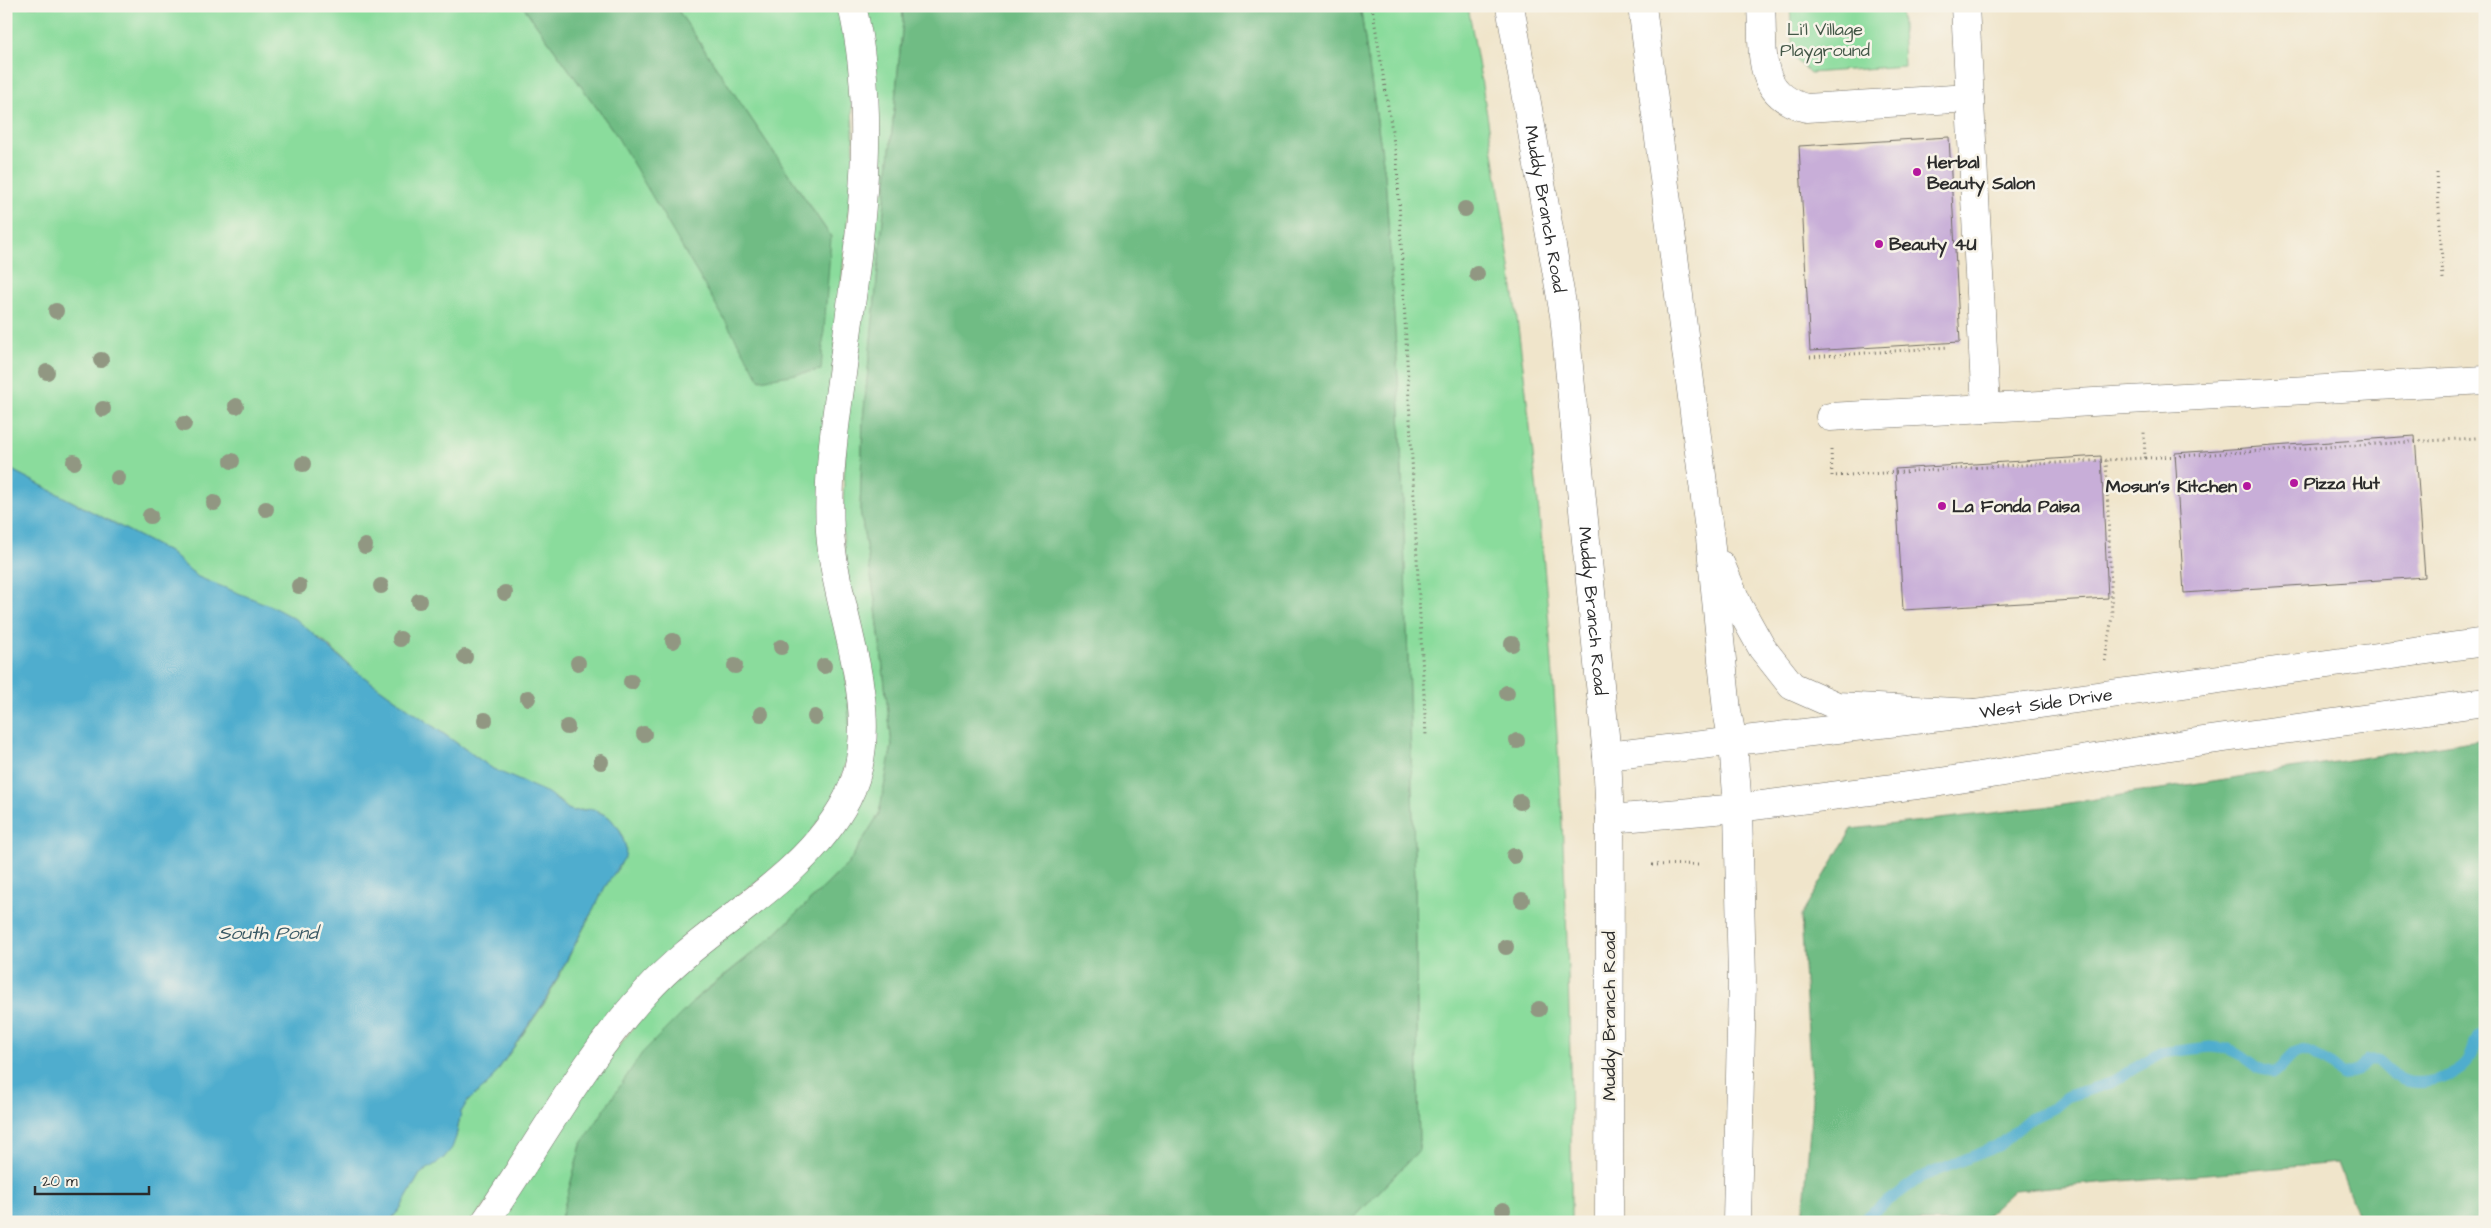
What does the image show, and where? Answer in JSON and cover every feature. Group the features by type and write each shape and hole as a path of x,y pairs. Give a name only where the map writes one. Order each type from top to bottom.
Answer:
{"main road":[{"path":"485,1222 553,1115 605,1040 647,990 700,942 760,896 817,845 848,797 860,758 864,708 839,600 830,530 831,453 859,239 866,102 852,6"},
{"name":"Muddy Branch Road","path":"1510,6 1564,316 1607,756 1610,819 1609,1222"},
{"path":"1642,6 1710,538 1727,711 1733,742 1738,808 1742,979 1737,1222"},
{"path":"1761,6 1766,75 1771,87 1780,97 1792,104 1806,108 1970,98"},
{"path":"1965,6 1986,408"},
{"path":"1830,417 2485,380"},
{"path":"1710,538 1748,622 1762,648 1792,686 1838,706 1975,713"},
{"name":"West Side Drive","path":"1607,756 1975,713 2485,642"},
{"path":"1610,819 1738,808 1940,782 2202,741 2485,702"}],"path":[{"path":"1372,6 1396,162 1426,736"},
{"path":"2437,173 2443,279"},
{"path":"1810,357 1958,347"},
{"path":"2142,399 2145,458"},
{"path":"1830,417 1832,476 2476,438"},
{"path":"2104,664 2112,616 2106,460"},
{"path":"1652,865 1698,864"}],"green space":[{"path":"6,6 523,6 615,133 831,237 675,6 844,6 850,53 854,154 833,368 845,661 851,747 837,794 803,844 722,909 472,1222 389,1222 400,1209 420,1174 456,1137 461,1112 468,1101 489,1083 546,1001 605,887 621,864 626,848 620,830 609,817 593,809 573,811 568,809 558,800 493,769 357,672 322,640 198,577 169,552 6,467"},
{"path":"523,6 675,6 831,237 821,370 760,380 615,133"},
{"path":"864,6 902,6 903,21 863,420 860,509 875,600 892,745 879,814 848,864 770,939 696,998 581,1145 560,1222 499,1222 584,1091 655,999 850,818 848,579 842,528"},
{"path":"902,6 1360,6 1385,175 1400,410 1415,882 1419,1150 1350,1222 560,1222 581,1145 642,1053 697,998 770,939 848,864 879,814 892,745 875,600 860,509 863,420 903,21"},
{"path":"1360,6 1468,6 1494,157 1516,308 1534,460 1548,612 1559,764 1566,917 1570,1069 1571,1222 1350,1222 1419,1150 1415,882 1400,410 1385,175"},
{"name":"Li'l Village Playground","path":"1790,6 1901,6 1904,66 1810,73 1793,57"},
{"path":"2485,739 2485,1222 2360,1222 2338,1163 2014,1190 1979,1222 1803,1222 1812,1099 1801,916 1852,829 2044,807"}],"water":[{"name":"South Pond","path":"6,467 169,552 198,577 271,606 297,620 357,672 493,769 548,793 573,811 593,809 609,817 620,830 626,848 625,857 605,887 545,1001 489,1083 468,1101 461,1112 452,1148 443,1159 420,1174 400,1209 389,1222 6,1222"}],"building":[{"path":"1949,137 1960,342 1810,351 1799,146"},
{"path":"2415,436 2425,577 2184,593 2175,453"},
{"path":"2101,456 2108,598 1903,610 1895,469"}],"waterway":[{"path":"1859,1222 1921,1177 1998,1146 2028,1120 2053,1108 2066,1097 2110,1083 2160,1053 2210,1047 2229,1049 2243,1056 2260,1069 2274,1073 2291,1056 2297,1052 2304,1051 2318,1056 2343,1075 2357,1071 2368,1060 2378,1060 2402,1080 2421,1082 2439,1079 2462,1068 2469,1060 2479,1035 2485,1034"}],"place":[{"name":"Herbal Beauty Salon","path":"1917,172"},
{"name":"Beauty 4U","path":"1879,244"},
{"name":"Pizza Hut","path":"2294,483"},
{"name":"Mosun's Kitchen","path":"2247,486"},
{"name":"La Fonda Paisa","path":"1942,506"}]}
